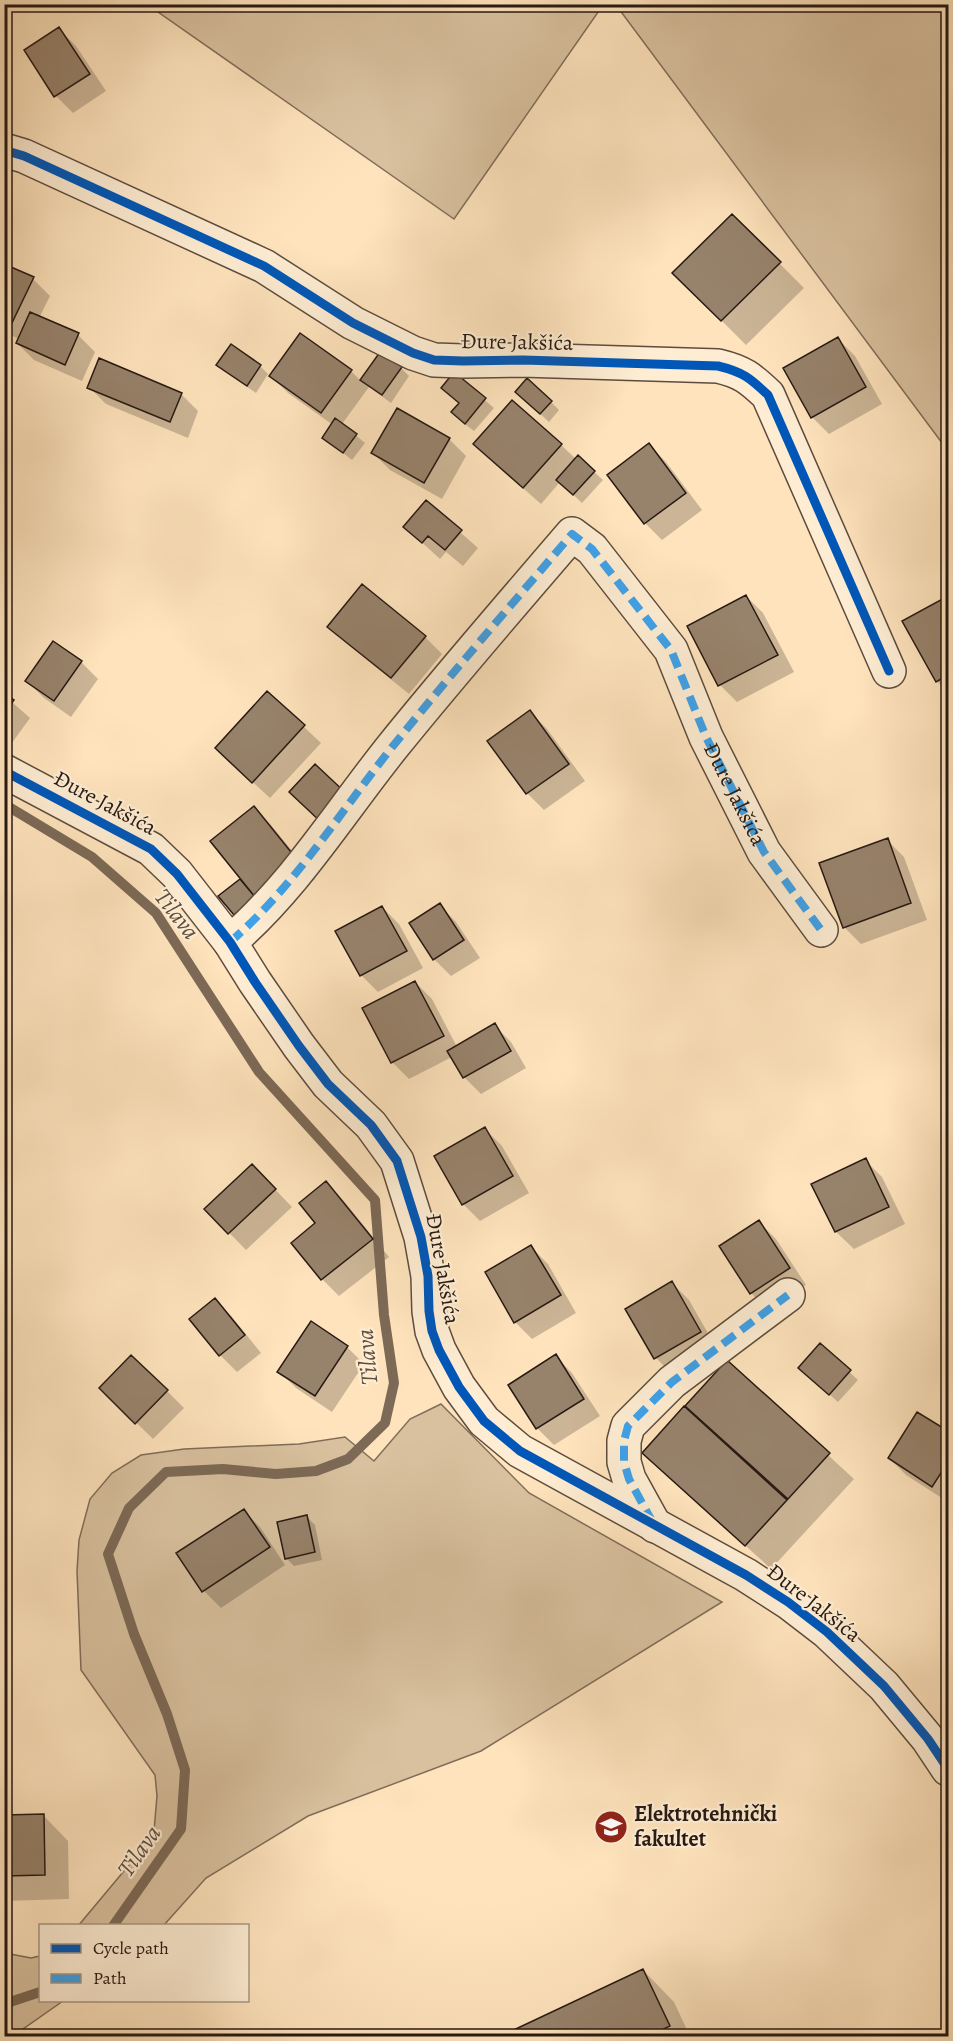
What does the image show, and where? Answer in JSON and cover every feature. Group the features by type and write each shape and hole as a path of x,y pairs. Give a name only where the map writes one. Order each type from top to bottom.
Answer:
{"street":[{"name":"Đure Jakšića","path":"4,150 24,156 264,266 353,323 413,354 434,360 523,360 718,366 738,371 768,395 889,670"},
{"name":"Đure Jakšića","path":"230,942 256,920 393,746 572,534 592,549 671,650 706,737 765,852 821,930"},
{"name":"Đure Jakšića","path":"4,771 151,849 177,874 230,942 299,1046 328,1084 371,1125 397,1161 422,1237 428,1276 432,1331 439,1350 459,1387 484,1420 520,1451 746,1575 788,1602 827,1632 884,1686 928,1739 948,1769"},
{"path":"655,1526 629,1479 624,1462 624,1441 628,1426 672,1382 788,1295"}],"shaded area":[{"path":"148,5 603,5 454,219"},
{"path":"616,5 948,5 948,451"},
{"path":"441,1404 529,1493 722,1602 481,1751 308,1816 206,1878 165,1924 80,1924 134,1859 154,1831 157,1796 155,1775 81,1670 77,1571 79,1540 90,1499 112,1473 141,1455 184,1449 299,1444 345,1437 374,1461 410,1419"},
{"path":"5,1953 31,1958 39,1956 39,2002 62,2002 13,2036 5,2036"}],"building":[{"path":"59,27 90,74 54,97 24,50"},
{"path":"732,214 781,262 721,321 672,273"},
{"path":"4,264 34,277 10,327 4,324"},
{"path":"30,312 79,333 65,365 16,343"},
{"path":"300,333 352,370 321,413 269,376"},
{"path":"838,337 866,387 811,418 783,368"},
{"path":"231,344 261,365 247,386 216,365"},
{"path":"380,352 402,367 382,395 360,380"},
{"path":"99,358 182,393 170,422 87,388"},
{"path":"454,372 486,398 465,424 451,412 459,403 441,388"},
{"path":"527,378 552,401 540,414 515,392"},
{"path":"512,400 562,444 523,488 473,444"},
{"path":"397,408 450,438 424,483 371,453"},
{"path":"335,418 357,434 343,453 322,438"},
{"path":"649,443 686,493 644,524 607,475"},
{"path":"578,455 595,471 573,495 556,480"},
{"path":"426,500 462,530 445,550 428,536 422,543 403,527"},
{"path":"362,584 426,636 391,678 327,627"},
{"path":"746,595 778,655 718,686 687,626"},
{"path":"948,596 948,675 936,682 902,621"},
{"path":"53,641 82,661 54,701 25,681"},
{"path":"267,691 305,725 252,783 215,748"},
{"path":"4,693 14,700 4,714"},
{"path":"530,710 569,764 526,794 487,741"},
{"path":"315,764 349,796 322,823 289,792"},
{"path":"254,806 299,862 255,897 210,841"},
{"path":"888,838 911,903 843,928 819,863"},
{"path":"240,879 255,897 234,915 218,896"},
{"path":"440,903 464,940 433,960 409,923"},
{"path":"382,906 407,951 360,976 335,931"},
{"path":"415,981 444,1036 391,1063 362,1008"},
{"path":"495,1023 511,1051 463,1078 447,1051"},
{"path":"485,1127 513,1176 462,1205 434,1156"},
{"path":"866,1158 889,1207 835,1232 811,1184"},
{"path":"252,1164 276,1189 228,1234 204,1209"},
{"path":"326,1181 373,1239 321,1280 291,1243 315,1223 299,1203"},
{"path":"759,1220 790,1268 750,1294 719,1246"},
{"path":"531,1245 561,1295 514,1323 485,1272"},
{"path":"672,1281 701,1332 654,1359 625,1309"},
{"path":"215,1298 245,1335 219,1356 189,1319"},
{"path":"311,1321 348,1346 315,1396 277,1372"},
{"path":"820,1343 851,1370 829,1395 798,1368"},
{"path":"556,1354 584,1399 536,1429 508,1385"},
{"path":"131,1355 168,1390 135,1424 99,1388"},
{"path":"727,1360 830,1453 788,1499 685,1406"},
{"path":"684,1406 787,1500 745,1546 642,1453"},
{"path":"917,1412 948,1431 948,1462 932,1487 888,1458"},
{"path":"244,1509 270,1547 202,1592 176,1553"},
{"path":"307,1515 315,1552 285,1559 277,1522"},
{"path":"44,1814 45,1875 4,1876 4,1815"},
{"path":"643,1969 670,2026 649,2036 501,2036"}],"waterway":[{"name":"Tilava","path":"4,804 92,857 156,913 259,1072 375,1200 384,1315 394,1383 385,1423 348,1459 316,1471 276,1474 223,1469 166,1472 129,1508 108,1554 134,1634 167,1714 185,1770 181,1829 114,1924"},
{"name":"Tilava","path":"4,2004 39,1992"}],"marked path":[{"path":"230,942 296,873 415,719 572,534 592,549 671,650 706,737 764,852 821,930"},
{"path":"653,1523 629,1479 624,1462 624,1441 628,1426 672,1382 788,1295"}],"cycle path":[{"path":"4,150 24,156 264,266 353,323 413,353 434,360 523,360 718,366 746,376 768,395 889,671"},
{"path":"4,771 151,849 177,874 230,942 299,1046 328,1084 371,1125 397,1161 421,1237 428,1276 432,1331 439,1350 459,1387 484,1421 520,1451 746,1575 788,1602 827,1632 884,1686 928,1739 948,1769"}],"place":[{"name":"Elektrotehnički fakultet","path":"611,1827"}]}
